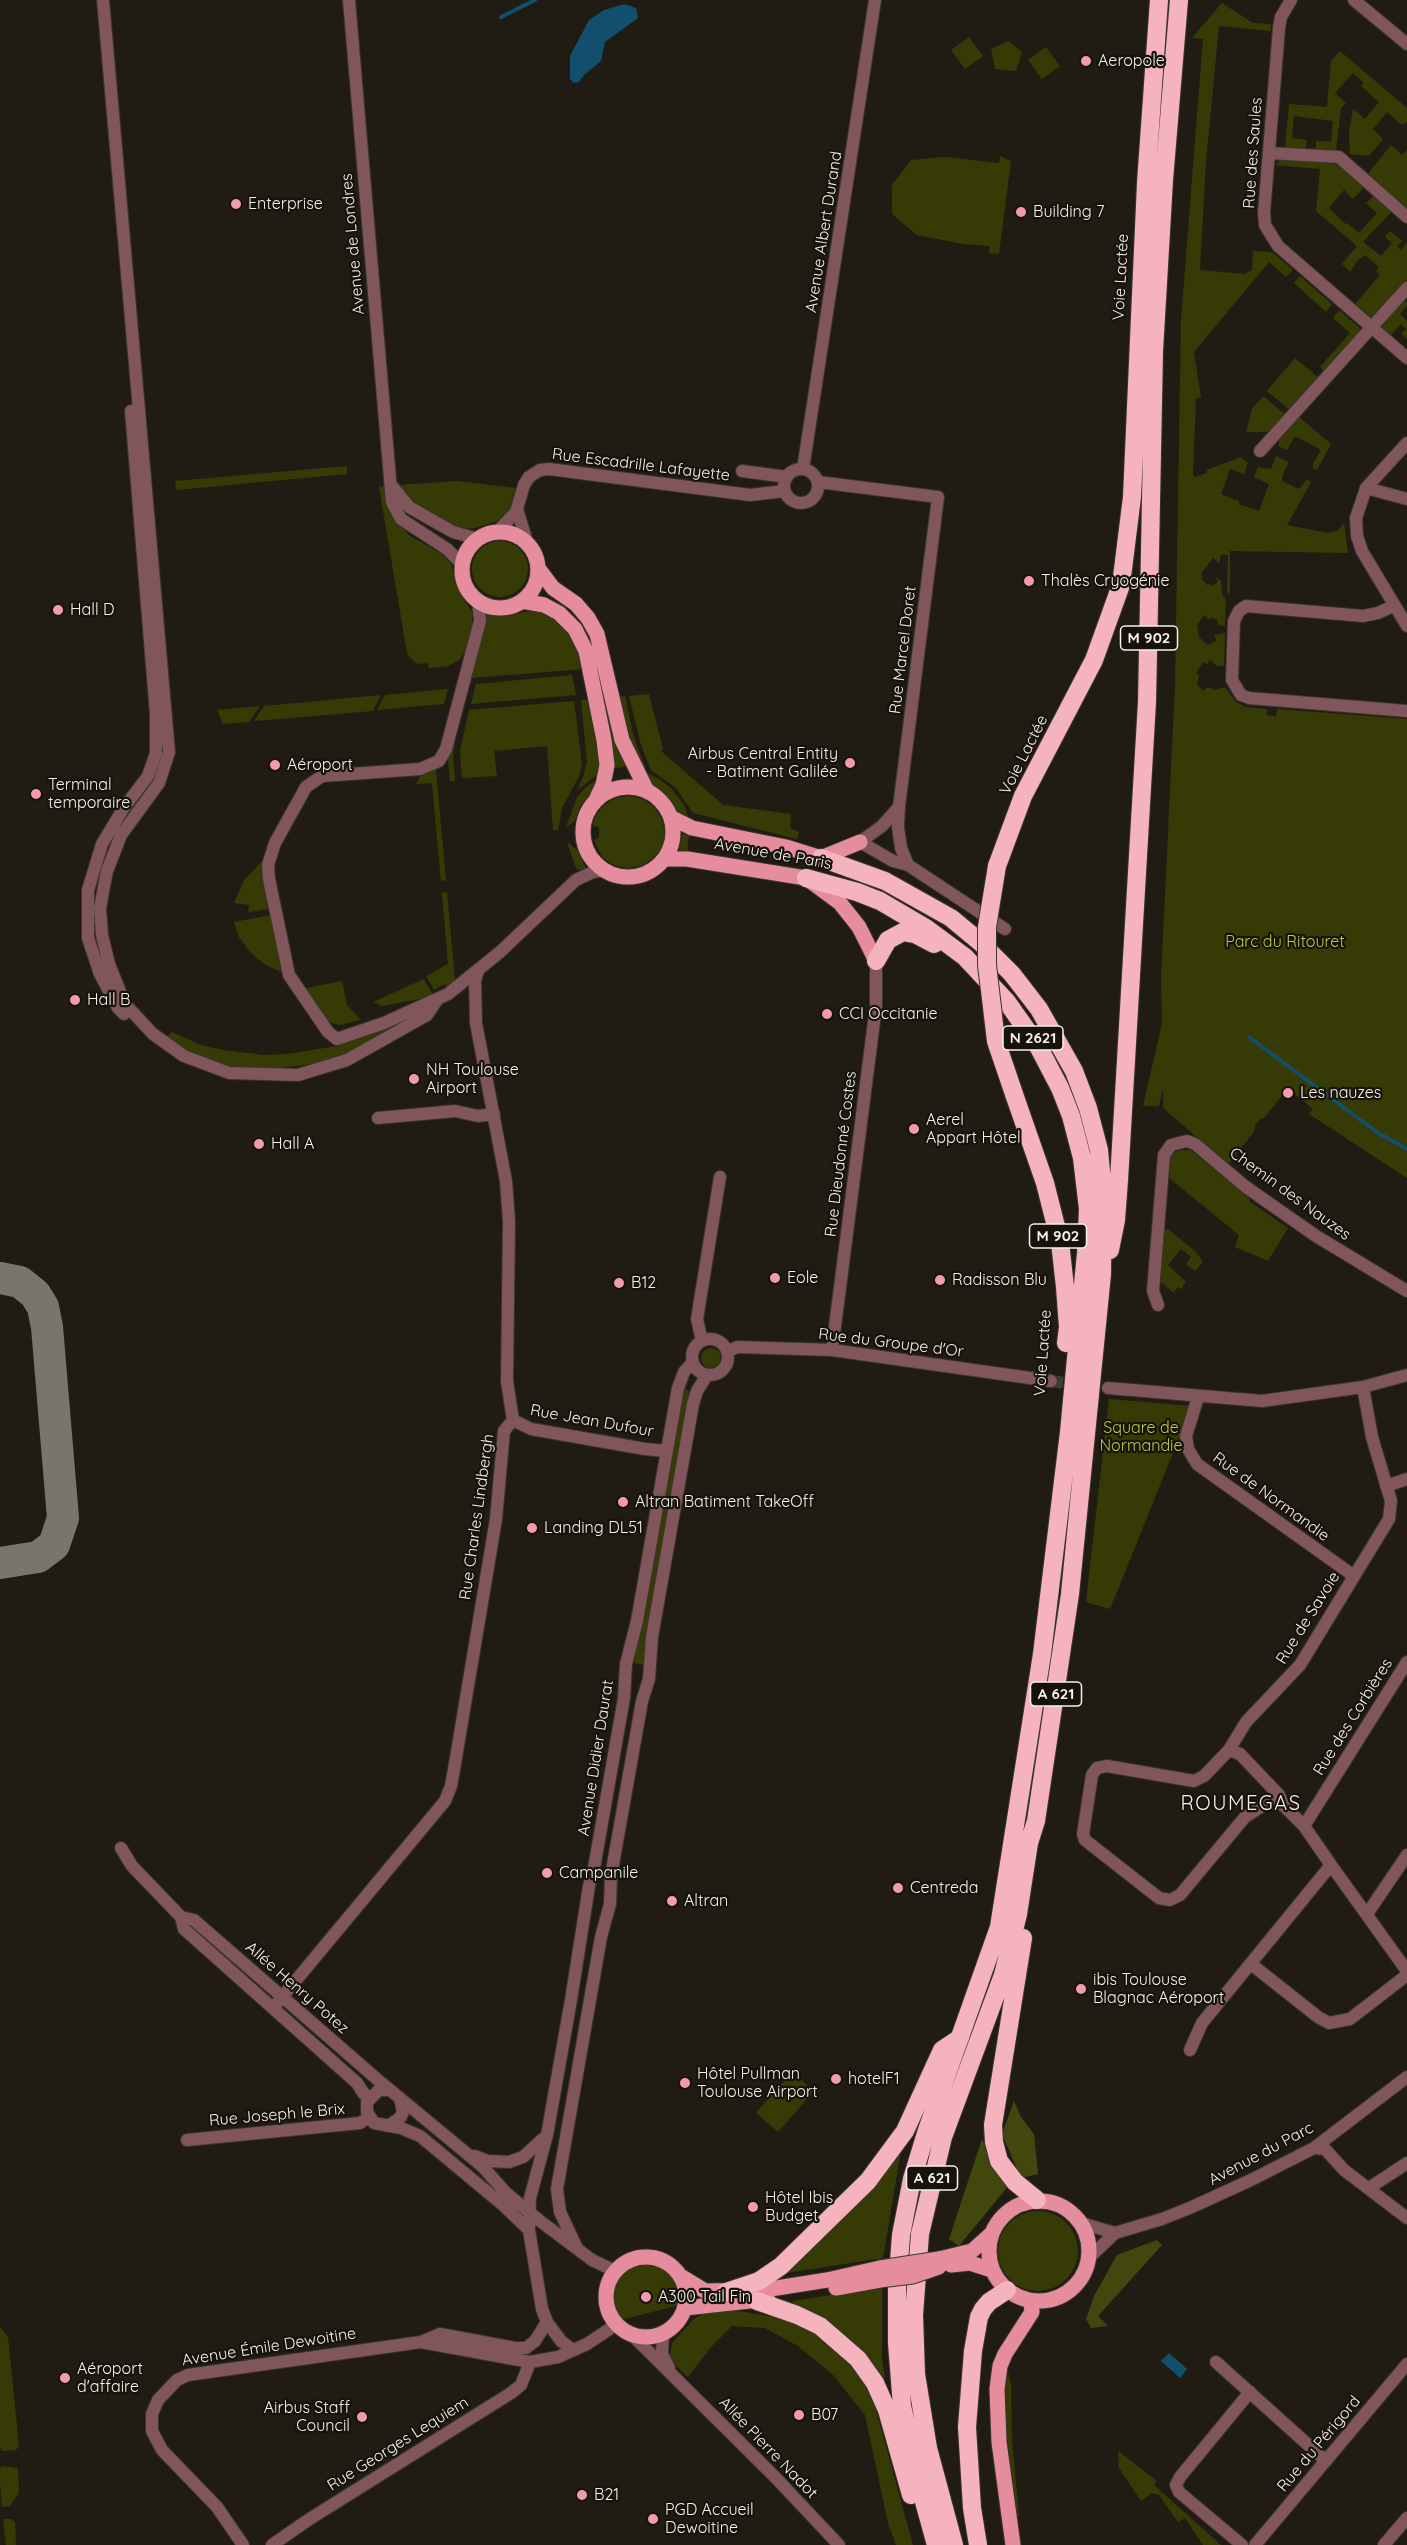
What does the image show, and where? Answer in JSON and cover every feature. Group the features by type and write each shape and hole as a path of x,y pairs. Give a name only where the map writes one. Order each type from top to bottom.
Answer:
{"highway":[{"name":"Voie Lactée","path":"1056,1523 1050,1500 1068,1327 1060,1242 1048,1192 996,1041 987,965 987,927 997,866 1023,796 1094,660 1120,585 1132,496 1146,183 1160,0"},
{"name":"M 902","path":"1102,1274 1110,1252 1116,1220 1122,1135 1148,702 1154,351 1164,180 1179,0"},
{"name":"Avenue de Paris","path":"821,858 885,882 951,918 980,942 1012,974 1039,1009 1074,1071 1088,1108 1099,1150 1102,1192 1102,1274"},
{"name":"Avenue de Paris","path":"807,878 857,892 903,914 946,942 980,972 1007,1002 1038,1046 1060,1088 1076,1133 1085,1176 1088,1209 1069,1432 1056,1523"},
{"path":"876,961 888,940 903,932 925,939 980,972"},
{"name":"A 621","path":"954,2545 928,2448 916,2374 914,2315 920,2234 943,2138 1003,1975 1018,1914 1029,1844 1036,1821 1070,1594 1102,1274"},
{"name":"A 621","path":"936,2545 902,2406 897,2343 897,2288 902,2235 912,2179 941,2088 999,1928 1042,1654 1056,1523"},
{"path":"1036,1821 1041,1837 995,2101 993,2125 994,2142 999,2161 1015,2182 1037,2200"},
{"path":"726,2292 759,2281 781,2266 868,2181 905,2131 942,2050 960,2038"},
{"path":"978,2545 972,2508 967,2427 973,2351 979,2317 983,2309 1007,2290"},
{"path":"757,2301 798,2315 820,2326 839,2340 858,2359 875,2383 887,2410 906,2480 928,2545"}],"main road":[{"path":"538,568 535,587 522,601 505,607 486,605 478,600 465,584 463,565 470,546 478,539 498,531 514,534 527,542 533,550 538,568 553,588 576,604 588,618 597,634 622,741 647,792"},
{"path":"522,601 544,605 559,613 575,629 586,651 604,740 606,765 603,785 585,819 584,842 594,861 604,870 618,876 635,877 651,871 664,859 672,844 672,818 662,803 647,792 626,787 615,789 596,800"},
{"name":"Avenue de Paris","path":"672,818 692,828 786,847 821,858"},
{"path":"821,858 826,854 849,848 860,842"},
{"name":"Avenue de Paris","path":"664,859 687,859 807,878"},
{"path":"807,878 840,903 859,927 876,961"},
{"path":"1037,2200 1058,2203 1071,2211 1082,2223 1087,2234 1089,2258 1084,2274 1074,2287 1060,2296 1046,2301 1031,2301 1018,2297 1007,2290 992,2270 989,2257 994,2225 1005,2212 1020,2203 1037,2200"},
{"path":"682,2277 686,2295 685,2308 676,2323 663,2334 641,2337 631,2334 617,2324 606,2304 609,2280 615,2271 634,2258 645,2256 663,2260 682,2277 705,2291 764,2290 880,2274 914,2276 939,2263 972,2251 991,2234"},
{"path":"939,2263 970,2263 992,2270"},
{"path":"685,2308 757,2301 880,2274"},
{"path":"1013,2545 999,2442 997,2389 1000,2366 1005,2354 1032,2312 1031,2301"}],"street":[{"path":"103,0 169,752 159,783 131,818 114,850 102,890 101,924 109,964 125,1004 153,1034 184,1056 229,1073 298,1075 347,1060 427,1016 437,1000"},
{"name":"Avenue de Londres","path":"349,0 392,502 400,519 447,549 463,565"},
{"name":"Avenue Albert Durand","path":"803,469 874,0"},
{"name":"Rue des Saules","path":"1291,0 1281,17 1264,213 1270,237 1407,358"},
{"path":"1354,0 1407,44"},
{"path":"1269,153 1339,157 1407,217"},
{"path":"1260,451 1407,288"},
{"path":"1407,443 1366,488 1356,518 1357,536 1368,564 1407,626"},
{"name":"Rue Escadrille Lafayette","path":"498,531 517,509 524,485 529,477 540,470 549,469 740,494 762,495 785,491"},
{"path":"803,469 813,473 818,482 816,495 806,503 793,502 785,491 787,477 796,470 803,469"},
{"path":"742,471 787,477"},
{"name":"Rue Marcel Doret","path":"818,482 938,497 899,807 898,827 901,848 908,865"},
{"path":"392,485 409,507 453,532 478,539"},
{"path":"1366,488 1407,499"},
{"path":"517,509 527,542"},
{"path":"478,600 480,621 443,756 435,764 420,769 322,776 311,783 299,798 274,843 268,865 289,975 332,1036 337,1039 437,1000 478,972 576,880 593,872 604,870"},
{"path":"1393,606 1364,616 1246,606 1239,611 1234,621 1232,680 1241,695 1249,698 1407,711"},
{"path":"899,807 882,826 860,842 893,861 908,865 1005,930"},
{"name":"Rue Dieudonné Costes","path":"832,1350 876,1006 876,961"},
{"name":"Rue Charles Lindbergh","path":"273,2008 445,1801 451,1786 496,1520 504,1431 513,1420 507,1381 510,1221 506,1181 477,1023 475,981 478,972"},
{"path":"378,1118 455,1112 478,1116 494,1114"},
{"name":"Chemin des Nauzes","path":"1158,1305 1153,1291 1164,1155 1171,1145 1187,1141 1196,1144 1246,1187 1316,1236 1407,1291"},
{"path":"702,1341 697,1319 720,1177"},
{"path":"717,1340 727,1350 728,1361 723,1371 707,1375 698,1371 693,1362 693,1352 702,1341 717,1340"},
{"name":"Rue du Groupe d'Or","path":"727,1350 738,1347 832,1350 1051,1381"},
{"name":"Avenue Didier Daurat","path":"615,2271 592,2260 529,2211 547,2135 624,1698 626,1664 637,1621 666,1450 678,1388 684,1372 693,1362"},
{"name":"Avenue Didier Daurat","path":"576,2246 560,2212 557,2189 601,1937 610,1904 617,1841 642,1701 649,1679 652,1637 693,1404 697,1391 707,1375"},
{"path":"1108,1388 1262,1401 1363,1387 1407,1375"},
{"name":"Rue de Savoie","path":"1283,1805 1275,1803 1262,1806 1245,1817 1180,1895 1170,1900 1159,1898 1085,1840 1083,1833 1092,1775 1097,1768 1107,1766 1194,1781 1204,1776 1229,1750 1246,1722 1300,1665 1389,1519 1391,1501 1372,1437 1363,1387"},
{"name":"Rue de Normandie","path":"1198,1397 1186,1436 1188,1449 1197,1464 1354,1576"},
{"name":"Rue Jean Dufour","path":"513,1420 531,1429 645,1449 666,1450"},
{"path":"1386,1486 1407,1479"},
{"name":"Rue des Corbières","path":"1304,1826 1407,1662"},
{"path":"1229,1750 1240,1754 1271,1786 1279,1795 1283,1805 1304,1826 1407,1971"},
{"name":"Allée Henry Potez","path":"121,1848 132,1866 181,1917 184,1929 357,2083 364,2094 369,2097"},
{"path":"1367,1914 1407,1855"},
{"path":"1190,2050 1202,2023 1331,1865"},
{"name":"Allée Henry Potez","path":"181,1917 194,1920 395,2094 466,2152 506,2193 529,2211"},
{"path":"1251,1964 1318,2017 1329,2023 1350,2019 1407,1975"},
{"name":"Avenue du Parc","path":"1089,2258 1115,2233 1162,2220 1251,2180 1314,2148 1407,2077"},
{"path":"388,2126 394,2123 403,2112 395,2094 379,2090 369,2097 366,2107 369,2117 381,2126 420,2136 503,2205 529,2230"},
{"name":"Rue Joseph le Brix","path":"187,2140 360,2123 369,2117"},
{"name":"Allée Henry Potez","path":"466,2152 488,2161 509,2162 523,2157 538,2146 547,2135"},
{"path":"1314,2148 1325,2149 1344,2170 1407,2218"},
{"path":"1369,2188 1407,2163"},
{"path":"529,2211 529,2230 538,2290 547,2322 561,2341 573,2350"},
{"path":"1082,2223 1115,2233"},
{"name":"Avenue Émile Dewoitine","path":"243,2545 217,2507 162,2450 151,2426 152,2414 158,2400 177,2380 188,2375 421,2342 440,2334 526,2348 536,2341 547,2322"},
{"name":"Avenue Émile Dewoitine","path":"421,2342 530,2362 558,2357 587,2344 617,2324"},
{"name":"Allée Pierre Nadot","path":"631,2334 776,2477 838,2545"},
{"name":"Allée Pierre Nadot","path":"663,2334 662,2354 672,2375"},
{"name":"Rue Georges Lequiem","path":"272,2545 521,2385 530,2362"},
{"path":"1216,2362 1326,2461"},
{"name":"Rue du Périgord","path":"1255,2545 1407,2364"},
{"path":"1242,2545 1179,2492 1176,2485 1180,2477 1250,2392"},
{"path":"1384,2545 1407,2518"}],"green space":[{"name":"Parc du Ritouret","path":"1222,3 1253,23 1271,24 1271,31 1219,26 1206,161 1200,270 1245,274 1252,270 1253,251 1272,252 1293,270 1286,277 1269,262 1194,352 1201,398 1196,398 1193,474 1195,477 1207,473 1207,470 1241,457 1248,463 1244,474 1230,469 1221,494 1259,511 1269,484 1254,477 1258,467 1271,469 1276,456 1289,462 1282,481 1299,489 1307,479 1311,482 1287,525 1328,533 1337,531 1344,523 1348,553 1230,551 1230,594 1227,593 1228,555 1221,555 1219,563 1213,558 1201,574 1203,576 1201,578 1207,585 1212,586 1218,582 1215,577 1221,581 1222,594 1226,600 1225,626 1218,625 1218,621 1212,617 1210,620 1204,615 1197,625 1199,637 1207,645 1217,641 1214,635 1225,633 1224,666 1217,666 1210,660 1207,664 1203,662 1196,673 1199,675 1197,684 1203,691 1208,687 1215,690 1225,687 1236,702 1246,707 1267,709 1267,715 1276,716 1277,709 1407,719 1407,1178 1309,1114 1313,1109 1288,1088 1264,1118 1255,1125 1253,1133 1228,1164 1163,1108 1163,1088 1159,1106 1143,1106 1162,1023 1161,978 1175,686 1181,320 1203,39 1192,38"},
{"path":"969,37 983,56 965,69 951,50"},
{"path":"1009,41 1022,52 1016,71 995,69 991,49"},
{"path":"1046,47 1060,66 1042,79 1028,60"},
{"path":"1340,51 1407,108 1407,122 1402,125 1387,112 1373,129 1383,139 1369,156 1350,154 1349,133 1353,109 1365,119 1379,102 1361,86 1364,83 1353,73 1335,93 1346,103 1341,108 1336,150 1316,151 1316,141 1331,142 1333,121 1294,116 1292,138 1307,140 1305,150 1285,148 1289,104 1327,107 1331,61"},
{"path":"1391,145 1402,155 1407,150 1407,210 1368,174"},
{"path":"1000,156 1011,161 999,254 989,253 990,246 963,244 917,235 892,214 892,185 911,160 944,157 999,163"},
{"path":"1282,159 1336,164 1364,187 1353,199 1344,190 1329,208 1345,224 1347,223 1359,233 1377,213 1366,203 1374,195 1392,211 1363,242 1381,256 1392,243 1385,237 1390,231 1402,241 1397,246 1401,250 1407,243 1407,280 1375,316 1371,317 1355,304 1380,275 1376,271 1379,267 1365,255 1357,261 1350,272 1342,264 1357,246 1316,211 1320,169 1275,165"},
{"path":"1300,276 1332,304 1326,312 1294,283"},
{"path":"1403,299 1407,302 1407,306 1400,314 1407,321 1407,339 1401,334 1406,329 1401,324 1391,335 1382,327"},
{"path":"1339,310 1362,330 1325,372 1320,367 1350,333 1333,318"},
{"path":"1295,358 1319,378 1291,411 1267,391"},
{"path":"1263,396 1287,416 1267,432 1246,432 1252,409"},
{"path":"1299,417 1331,444 1317,470 1313,468 1313,464 1321,450 1295,436 1287,450 1278,446 1280,438"},
{"path":"347,466 347,474 176,490 175,481"},
{"path":"457,481 516,488 509,511 498,521 475,528 462,529 412,503 399,485"},
{"path":"386,486 398,523 410,536 440,553 451,563 457,588 472,612 472,627 466,651 459,660 448,666 429,668 428,663 418,664 407,653 379,487"},
{"path":"495,541 505,541 520,549 526,558 528,569 526,580 520,589 505,597 495,597 484,592 477,585 472,574 472,564 477,553 484,546"},
{"path":"533,610 551,616 565,627 576,644 583,669 471,678 487,615 508,616"},
{"path":"572,675 576,695 471,704 476,684"},
{"path":"448,689 444,704 377,710 385,695"},
{"path":"649,694 663,749 661,751 723,805 791,814 790,828 799,832 797,839 693,813 676,788 651,770 641,745 629,696"},
{"path":"381,695 373,711 254,721 264,706"},
{"path":"625,696 634,738 646,769 640,768 629,743 619,697"},
{"path":"589,699 597,738 600,773 577,790 587,762 581,700"},
{"path":"601,699 607,699 615,736 626,767 613,768"},
{"path":"574,701 582,764 579,776 562,808 558,830 553,830 547,746 494,751 497,776 462,778 460,751 469,710"},
{"path":"260,706 249,722 223,724 217,710"},
{"path":"456,735 453,755 455,781 450,781 448,759"},
{"path":"436,770 446,880 441,881 432,783 416,784 421,774"},
{"path":"645,773 658,778 671,788 684,805 689,819 680,815 670,799 651,784"},
{"path":"599,778 592,792 581,805 574,822 566,827 577,797"},
{"path":"629,796 643,799 654,807 662,819 665,833 662,847 653,858 641,866 627,868 614,865 602,857 594,840 599,838 599,827 593,826 595,817 603,806 615,798"},
{"path":"682,834 689,835 687,853 679,851"},
{"path":"567,842 577,850 586,868 578,870 575,866"},
{"path":"263,860 262,875 270,909 248,912 249,905 234,903 244,880"},
{"path":"447,892 455,980 434,990 426,976 448,964 442,893"},
{"path":"271,915 281,972 264,964 250,952 239,937 234,922"},
{"path":"424,979 433,995 382,1006 373,1002"},
{"path":"342,981 347,1005 361,1020 339,1025 329,1022 302,989"},
{"path":"392,1025 395,1031 320,1063 274,1069 227,1067 194,1056 165,1038 172,1032 201,1045 223,1050 264,1055 287,1054 337,1046"},
{"path":"1181,1150 1191,1150 1250,1199 1249,1201 1288,1228 1268,1261 1235,1247 1239,1235 1169,1178 1171,1154"},
{"path":"1164,1229 1168,1229 1196,1252 1203,1262 1195,1271 1186,1264 1191,1257 1181,1249 1168,1265 1186,1282 1181,1289 1178,1287 1174,1292 1176,1295 1160,1281"},
{"path":"711,1348 718,1351 721,1358 718,1365 711,1368 704,1365 701,1358 704,1351"},
{"path":"682,1385 692,1394 645,1665 634,1663"},
{"name":"Square de Normandie","path":"1109,1399 1192,1406 1110,1609 1086,1602"},
{"path":"792,2072 814,2091 778,2132 756,2113"},
{"path":"1014,2101 1021,2117 1034,2134 1038,2174 1021,2178 1002,2134"},
{"path":"982,2139 996,2168 1010,2184 959,2246 949,2239"},
{"path":"901,2150 883,2258 780,2274"},
{"path":"1038,2211 1053,2214 1066,2223 1075,2236 1078,2251 1075,2266 1066,2279 1053,2288 1038,2291 1023,2288 1010,2279 1001,2266 998,2251 1001,2236 1010,2223 1023,2214"},
{"path":"1157,2240 1162,2245 1098,2316 1108,2326 1091,2328 1086,2319 1094,2296 1117,2255"},
{"path":"645,2263 665,2269 673,2276 678,2286 679,2305 621,2320 613,2303 613,2291 617,2280 624,2271 634,2265"},
{"path":"882,2288 882,2359 885,2378 791,2304 793,2301"},
{"path":"707,2311 738,2311 787,2319 827,2341 846,2359 860,2376 874,2403 913,2545 896,2545 888,2523 865,2415 833,2375 798,2346 765,2328 732,2326 711,2347 688,2377 674,2364 670,2355 672,2343 693,2320"},
{"path":"0,2327 8,2337 19,2446 16,2450 3,2451 0,2448"},
{"path":"1008,2372 1011,2384 1012,2441 1019,2516 1017,2516 1005,2419 1004,2398"},
{"path":"1118,2451 1157,2481 1154,2485 1221,2545 1203,2545 1185,2518 1178,2522 1159,2495 1152,2493 1141,2501 1119,2468"},
{"path":"2,2466 18,2468 19,2493 10,2506 2,2507 0,2468"},
{"path":"3,2519 11,2519 15,2522 16,2545 6,2545"}],"water":[{"path":"625,4 636,8 638,18 605,42 601,61 579,82 574,83 570,79 570,56 589,20 604,10"},
{"path":"1169,2353 1187,2369 1180,2378 1161,2361"}],"waterway":[{"path":"501,17 535,0"},
{"path":"1249,1037 1378,1133 1407,1149"}],"taxiway":[{"path":"0,1278 20,1282 35,1294 43,1307 47,1327 63,1518 54,1545 38,1557 0,1563"}],"tunnel":[{"path":"1051,1381 1080,1385"}],"place":[{"name":"Aeropole","path":"1086,61"},
{"name":"Enterprise","path":"236,204"},
{"name":"Building 7","path":"1021,212"},
{"name":"Thalès Cryogénie","path":"1029,581"},
{"name":"Hall D","path":"58,610"},
{"name":"Airbus Central Entity - Batiment Galilée","path":"850,763"},
{"name":"Aéroport","path":"275,765"},
{"name":"Terminal temporaire","path":"36,794"},
{"name":"Hall B","path":"75,1000"},
{"name":"CCI Occitanie","path":"827,1014"},
{"name":"NH Toulouse Airport","path":"414,1079"},
{"name":"Les nauzes","path":"1288,1093"},
{"name":"Aerel Appart Hôtel","path":"914,1129"},
{"name":"Hall A","path":"259,1144"},
{"name":"Eole","path":"775,1278"},
{"name":"Radisson Blu","path":"940,1280"},
{"name":"B12","path":"619,1283"},
{"name":"Altran Batiment TakeOff","path":"623,1502"},
{"name":"Landing DL51","path":"532,1528"},
{"name":"Campanile","path":"547,1873"},
{"name":"Centreda","path":"898,1888"},
{"name":"Altran","path":"672,1901"},
{"name":"ibis Toulouse Blagnac Aéroport","path":"1081,1989"},
{"name":"hotelF1","path":"836,2079"},
{"name":"Hôtel Pullman Toulouse Airport","path":"685,2083"},
{"name":"Hôtel Ibis Budget","path":"753,2207"},
{"name":"A300 Tail Fin","path":"646,2297"},
{"name":"Aéroport d'affaire","path":"65,2378"},
{"name":"B07","path":"799,2415"},
{"name":"Airbus Staff Council","path":"362,2417"},
{"name":"B21","path":"582,2495"},
{"name":"PGD Accueil Dewoitine","path":"653,2519"}],"district":[{"name":"ROUMEGAS","path":"1241,1804"}]}
